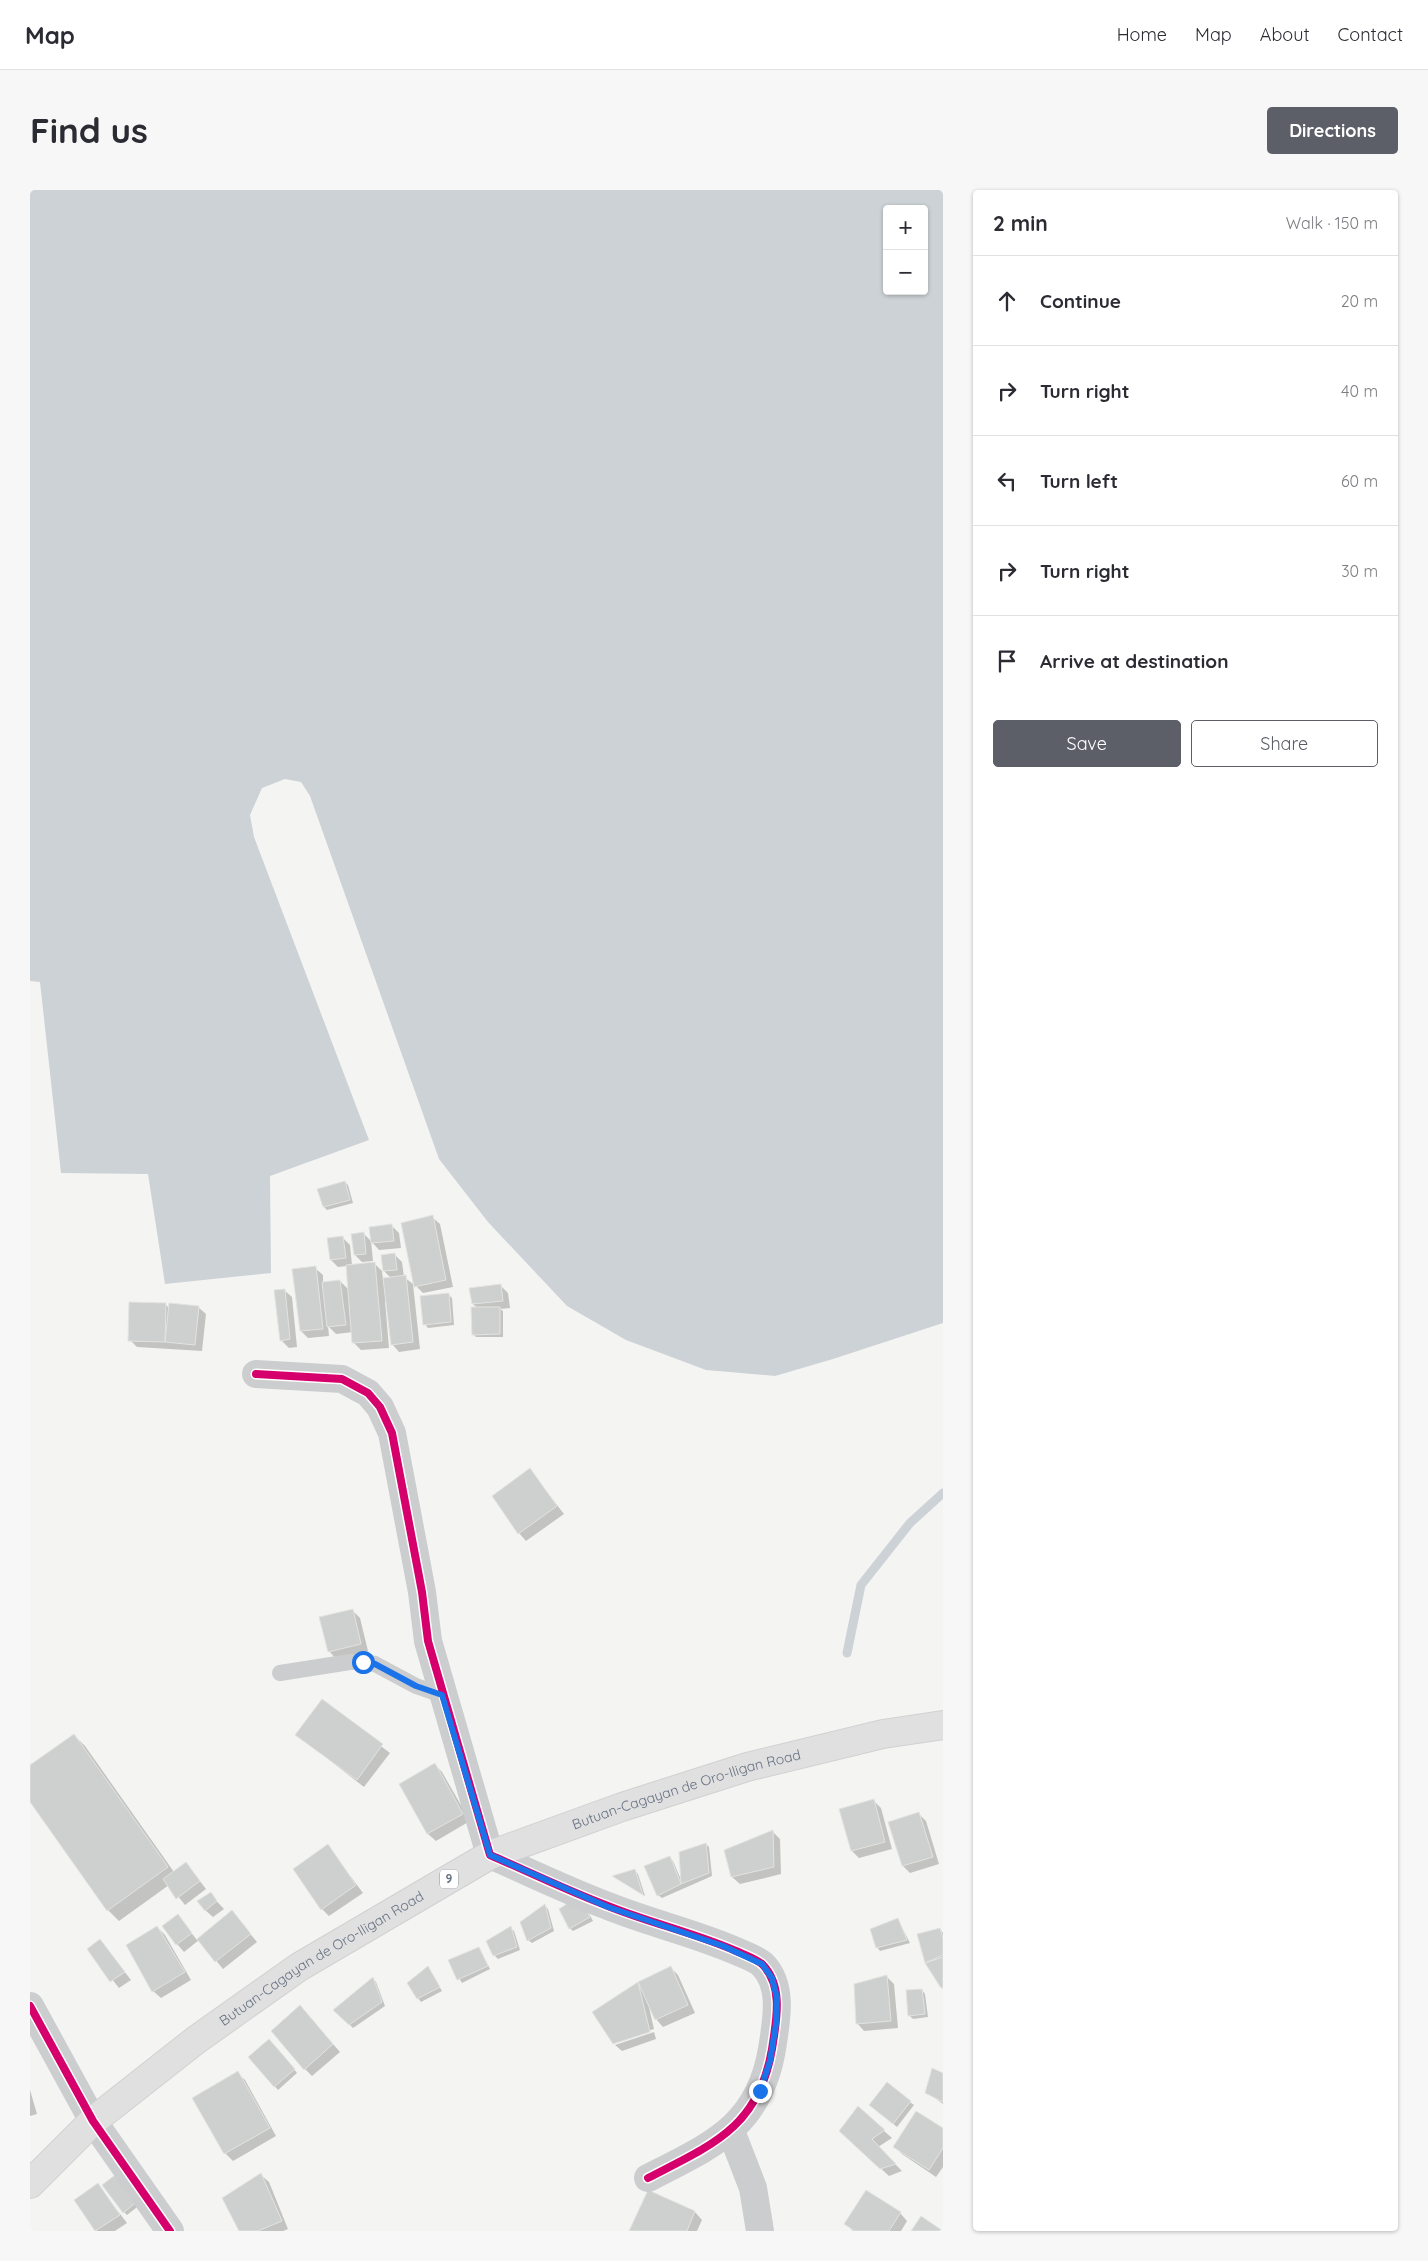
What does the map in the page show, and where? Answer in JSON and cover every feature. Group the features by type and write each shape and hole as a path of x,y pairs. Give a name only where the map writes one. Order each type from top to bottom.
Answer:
{"highway":[{"name":"Butuan-Cagayan de Oro-Iligan Road","path":"30,2184 93,2121 196,2040 299,1967 490,1855 622,1807 747,1767 883,1734 943,1725"}],"street":[{"path":"256,1374 342,1379 368,1393 380,1407 392,1433 422,1592 428,1641 442,1695 490,1855 608,1907 723,1946 762,1964 772,1978 777,1998 776,2024 770,2061 760,2091 742,2120 730,2131 683,2160 648,2178"},
{"path":"30,2006 93,2121 170,2231"},
{"path":"730,2131 753,2188 760,2231"}],"lane":[{"path":"280,1673 363,1662 375,1664 416,1686 442,1695"}],"shaded area":[{"path":"30,190 943,190 943,1323 775,1376 706,1370 626,1340 567,1306 488,1222 439,1159 310,796 301,782 285,779 262,788 250,815 254,837 369,1140 270,1176 271,1273 165,1284 148,1174 61,1173 40,982 30,981"}],"building":[{"path":"345,1181 350,1200 323,1207 317,1189"},
{"path":"433,1215 446,1280 414,1287 401,1223"},
{"path":"392,1224 394,1241 371,1243 369,1227"},
{"path":"364,1232 366,1254 354,1255 351,1234"},
{"path":"343,1236 346,1258 330,1260 327,1238"},
{"path":"395,1253 397,1270 383,1271 381,1255"},
{"path":"375,1262 382,1341 352,1343 346,1265"},
{"path":"316,1266 323,1329 300,1331 292,1269"},
{"path":"406,1275 413,1342 391,1345 383,1278"},
{"path":"340,1280 346,1325 327,1327 322,1282"},
{"path":"501,1284 503,1301 472,1304 469,1288"},
{"path":"285,1289 290,1339 280,1341 274,1290"},
{"path":"449,1293 451,1322 423,1325 420,1296"},
{"path":"129,1302 166,1303 165,1342 128,1341"},
{"path":"169,1303 199,1306 195,1345 165,1342"},
{"path":"471,1307 500,1307 500,1334 472,1335"},
{"path":"530,1468 557,1506 518,1534 492,1496"},
{"path":"353,1609 361,1644 328,1652 319,1617"},
{"path":"322,1699 383,1744 357,1780 295,1735"},
{"path":"74,1734 168,1867 107,1911 30,1802 30,1765"},
{"path":"435,1763 463,1814 427,1834 399,1784"},
{"path":"874,1799 885,1842 851,1851 839,1809"},
{"path":"919,1812 933,1857 902,1866 888,1822"},
{"path":"773,1830 774,1867 731,1877 724,1850"},
{"path":"706,1843 709,1873 681,1884 679,1852"},
{"path":"328,1844 356,1885 321,1910 293,1869"},
{"path":"670,1856 681,1884 657,1896 644,1866"},
{"path":"186,1862 200,1881 176,1899 163,1879"},
{"path":"635,1869 643,1895 612,1876"},
{"path":"211,1892 217,1901 205,1911 197,1901"},
{"path":"579,1896 590,1917 569,1929 559,1909"},
{"path":"545,1904 551,1928 527,1941 520,1922"},
{"path":"232,1910 251,1934 215,1962 197,1939"},
{"path":"178,1914 192,1933 176,1945 162,1926"},
{"path":"898,1918 907,1940 876,1948 870,1929"},
{"path":"157,1926 185,1972 152,1992 126,1945"},
{"path":"511,1926 517,1947 493,1956 486,1941"},
{"path":"940,1928 943,1938 943,1955 925,1963 917,1934"},
{"path":"100,1939 125,1972 110,1982 87,1949"},
{"path":"479,1947 488,1966 457,1980 448,1960"},
{"path":"943,1957 943,1987 941,1988 925,1963"},
{"path":"428,1966 440,1987 417,1999 407,1983"},
{"path":"671,1966 688,2005 655,2020 638,1982"},
{"path":"887,1975 891,2021 856,2024 854,1984"},
{"path":"373,1977 382,2002 349,2025 333,2010"},
{"path":"638,1982 650,2032 613,2044 592,2012"},
{"path":"922,1989 925,2014 908,2016 906,1990"},
{"path":"300,2005 333,2044 304,2070 271,2031"},
{"path":"269,2039 295,2069 274,2087 248,2057"},
{"path":"932,2068 943,2073 943,2102 925,2093"},
{"path":"238,2071 270,2128 224,2154 192,2098"},
{"path":"887,2082 911,2101 893,2124 869,2105"},
{"path":"858,2106 885,2130 872,2139 896,2164 880,2169 839,2131"},
{"path":"916,2111 943,2128 943,2148 929,2170 893,2147"},
{"path":"123,2169 144,2196 123,2213 102,2185"},
{"path":"261,2173 282,2221 258,2231 239,2231 222,2198"},
{"path":"98,2183 120,2215 95,2231 74,2200"},
{"path":"648,2190 695,2211 687,2231 629,2231"},
{"path":"866,2190 901,2212 889,2231 855,2231 844,2224"},
{"path":"921,2216 943,2231 911,2231"}],"waterway":[{"path":"847,1653 861,1585 910,1523 943,1493"}],"cycle path":[{"path":"256,1374 342,1379 368,1393 380,1407 392,1433 422,1592 428,1641 490,1855 593,1900 640,1918 705,1939 747,1956 763,1965 770,1974 776,1994 775,2028 766,2076 756,2097 744,2115 712,2143 648,2178"},
{"path":"30,2006 93,2121 170,2231"}],"route":[{"path":"363,1662 375,1664 416,1686 442,1695 490,1855 608,1907 723,1946 762,1964 772,1978 777,1998 776,2024 770,2061 760,2091"}]}
